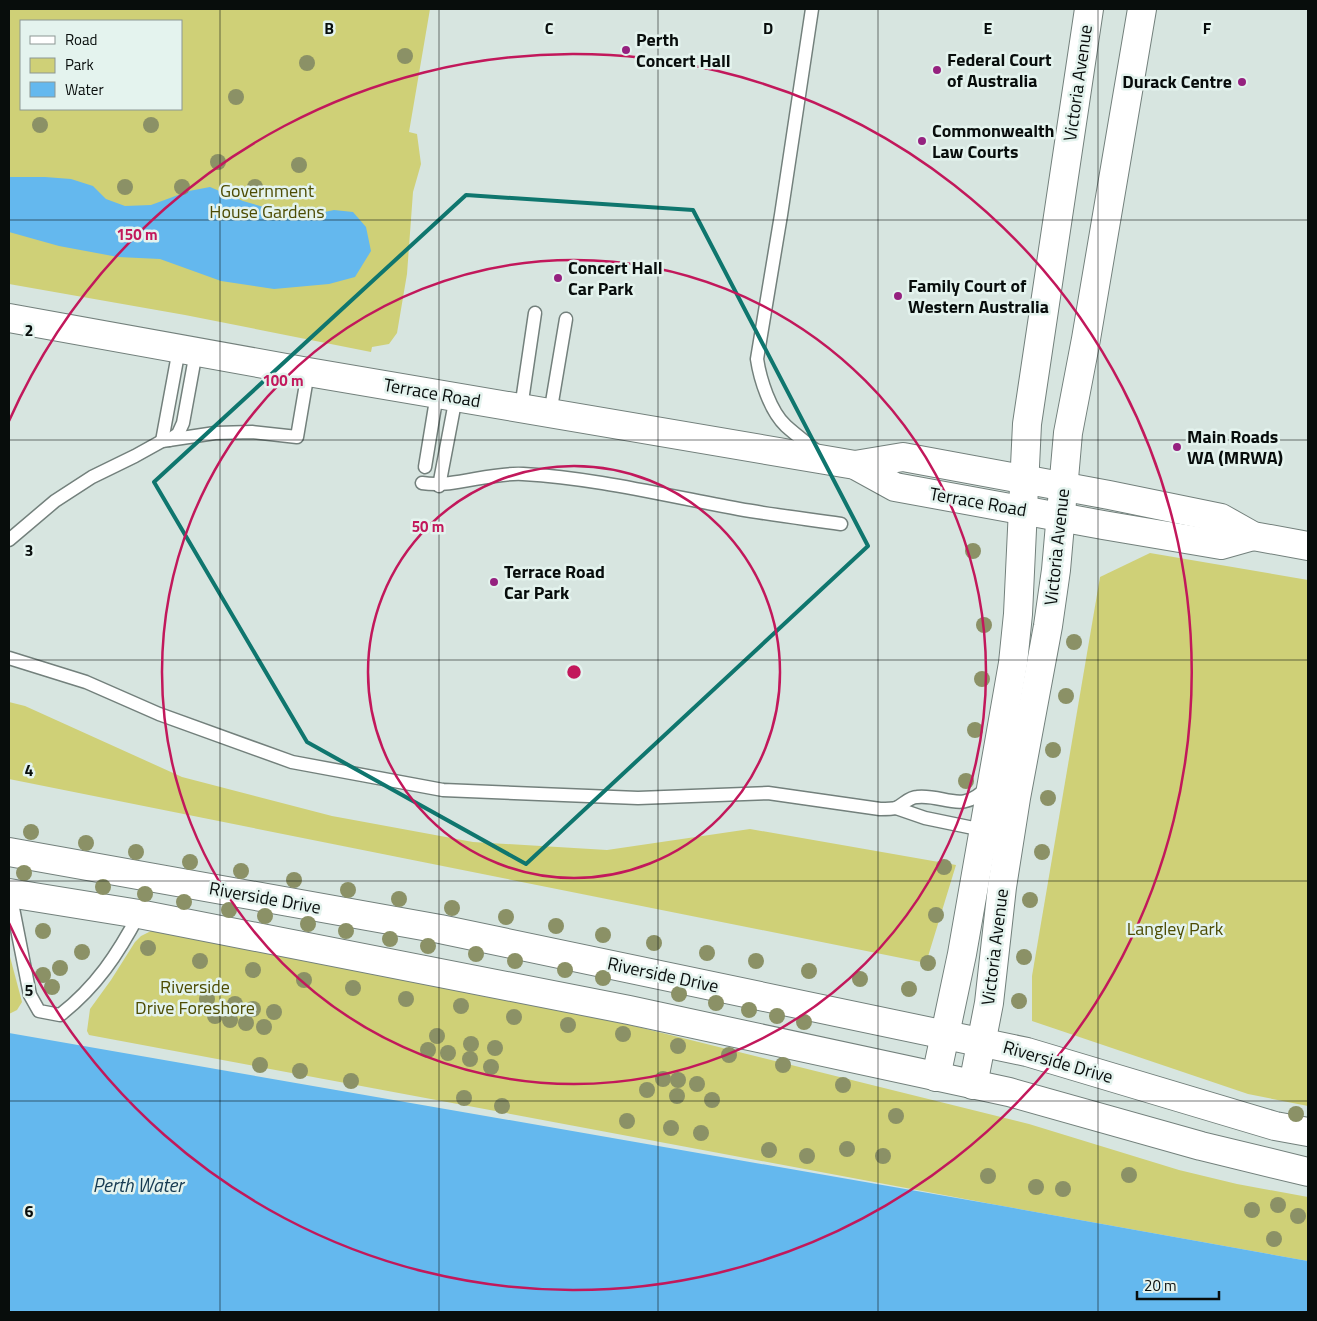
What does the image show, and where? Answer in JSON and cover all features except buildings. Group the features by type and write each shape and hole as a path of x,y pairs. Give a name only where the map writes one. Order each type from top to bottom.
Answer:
{"main road":[{"name":"Victoria Avenue","path":"936,1077 962,954 1013,663 1018,614 1027,424 1089,9"},
{"name":"Victoria Avenue","path":"973,1085 989,1002 1002,887 1014,807 1055,579 1068,433 1086,339 1142,9"},
{"name":"Terrace Road","path":"9,318 308,372 829,461 855,465 903,457 1063,486 1221,518 1253,536 1308,546"},
{"name":"Terrace Road","path":"855,465 895,487 1061,517 1221,545 1253,536"},
{"name":"Riverside Drive","path":"9,852 440,929 981,1042 1027,1052 1275,1126 1308,1132"},
{"path":"9,893 139,914 628,1010 1009,1092 1201,1146 1308,1172"}],"lane":[{"path":"812,9 781,216 757,359 759,376 776,413 784,425 829,461"},
{"path":"521,408 535,314"},
{"path":"550,414 566,319"},
{"path":"165,441 188,351"},
{"path":"9,540 55,501 92,477 178,434 184,423 188,351"},
{"path":"165,441 215,433 252,432 297,436 308,372"},
{"path":"425,466 447,396"},
{"path":"439,486 447,396"},
{"path":"422,484 439,486 497,475 521,474 568,478 645,490 740,510 841,524"},
{"path":"9,658 86,682 159,714 292,762 444,790 638,798 768,793 880,809 896,808 925,818 983,830"},
{"path":"896,808 915,796 952,802 977,797 987,788 994,772"},
{"path":"9,893 30,995 39,1011 60,1015 97,982 139,914"}],"highlighted area":[{"path":"466,195 693,210 868,546 526,864 307,742 154,482"}],"green space":[{"name":"Government House Gardens","path":"9,9 430,9 409,132 417,134 421,164 413,192 407,274 397,333 389,344 372,347 371,352 185,315 9,284"},
{"name":"Langley Park","path":"1150,553 1308,580 1308,1106 1248,1094 1032,1021 1032,976 1100,577"},
{"path":"9,702 25,706 182,777 332,816 473,842 607,850 750,829 956,865 926,963 9,779"},
{"name":"Riverside Drive Foreshore","path":"151,931 598,1017 1029,1124 1179,1170 1237,1184 1308,1197 1308,1261 997,1205 89,1035 87,1031 90,1009 135,942 141,936"},
{"path":"9,953 22,1002 17,1010 9,1014"}],"water":[{"path":"9,177 71,179 93,186 106,199 125,206 151,205 189,191 210,187 243,201 281,212 315,214 334,210 353,212 366,227 371,251 355,277 329,284 274,289 221,281 160,259 118,257 59,246 9,232"},
{"name":"Perth Water","path":"9,1033 1308,1261 1308,1312 9,1312"}],"place":[{"name":"Perth Concert Hall","path":"626,50"},
{"name":"Federal Court of Australia","path":"937,70"},
{"name":"Durack Centre","path":"1242,82"},
{"name":"Commonwealth Law Courts","path":"922,141"},
{"name":"Concert Hall Car Park","path":"558,278"},
{"name":"Family Court of Western Australia","path":"898,296"},
{"name":"Main Roads WA (MRWA)","path":"1177,447"},
{"name":"Terrace Road Car Park","path":"494,582"}]}
